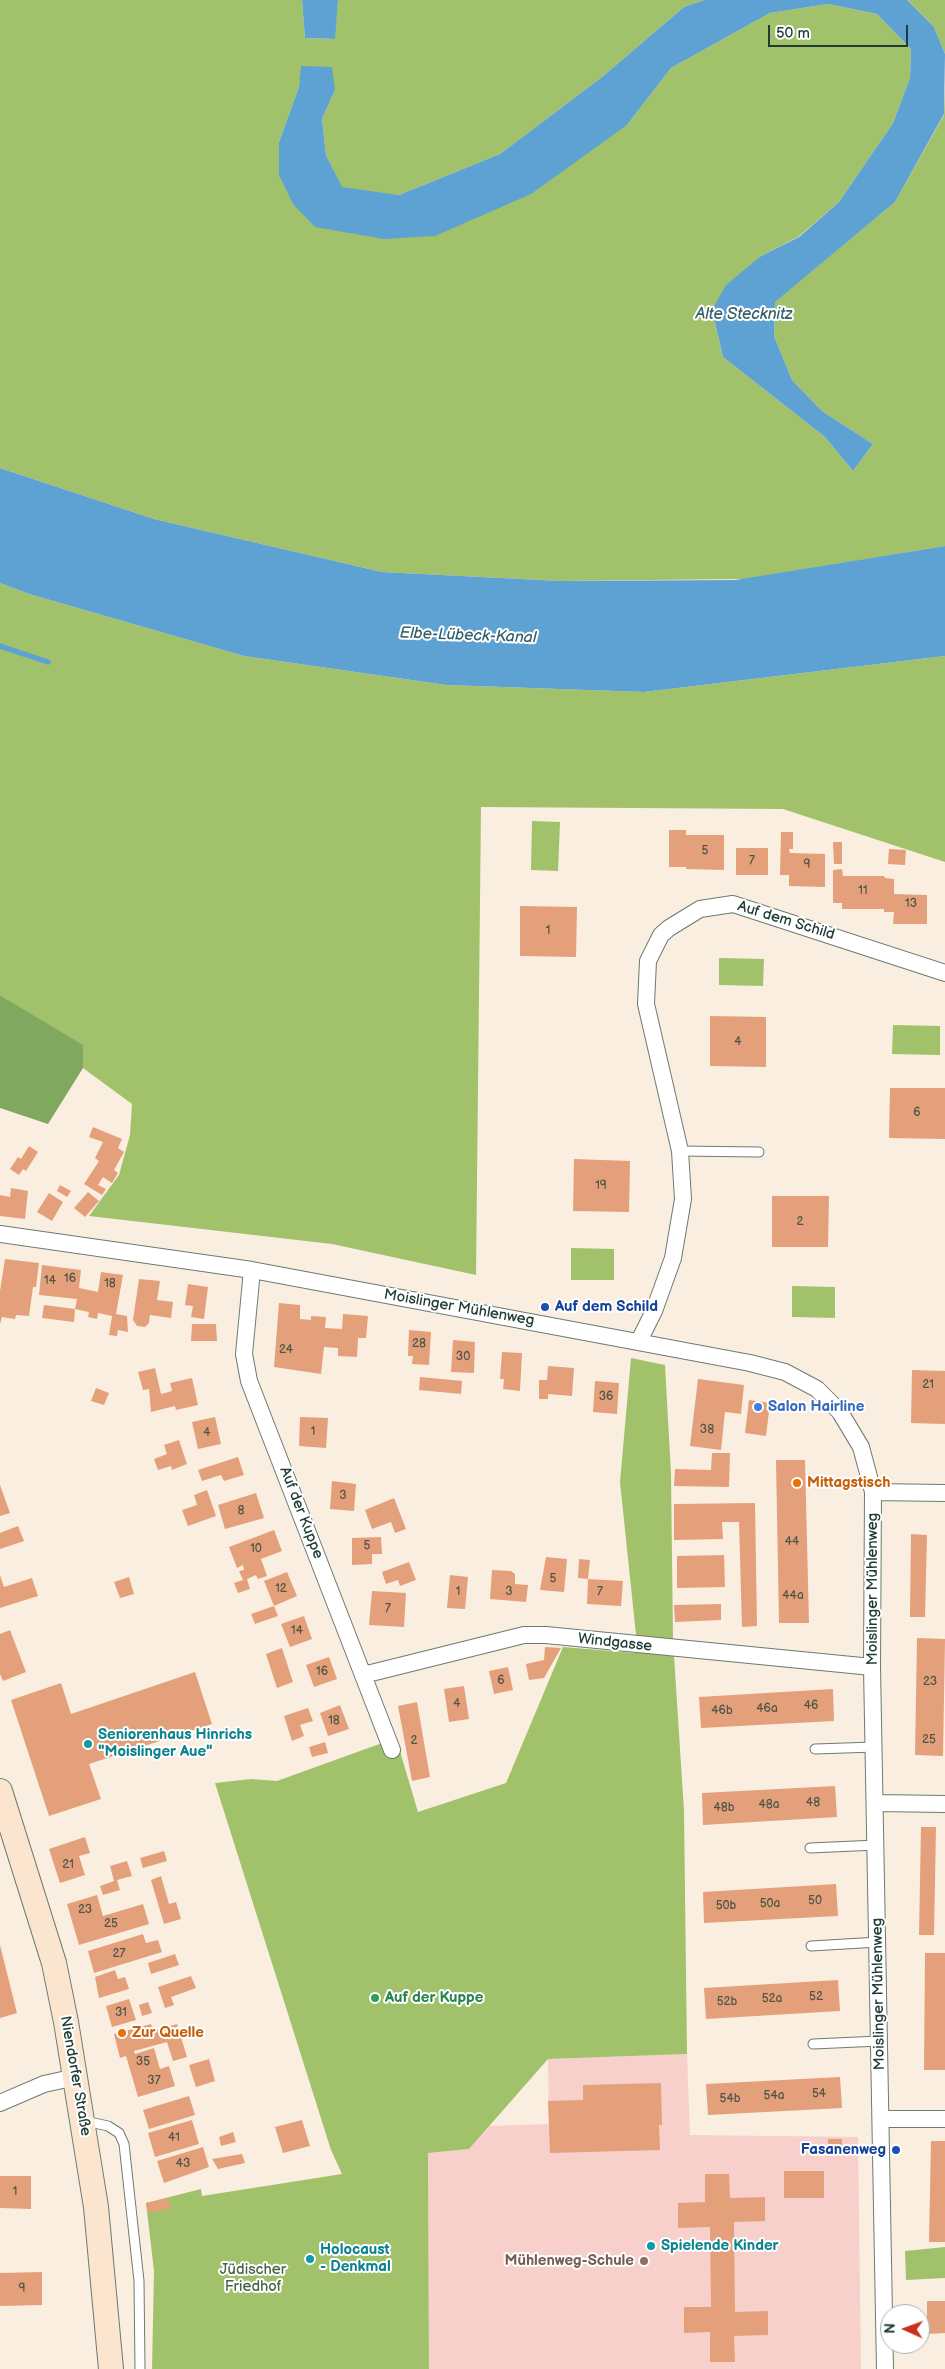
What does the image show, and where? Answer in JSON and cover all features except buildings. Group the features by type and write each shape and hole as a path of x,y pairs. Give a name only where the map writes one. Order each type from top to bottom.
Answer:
{"main road":[{"name":"Niendorfer Straße","path":"0,1791 54,1963 76,2076 97,2216 111,2369"}],"street":[{"name":"Auf dem Schild","path":"639,1341 654,1311 673,1258 683,1199 680,1152 646,1004 648,961 661,936 669,928 700,909 733,904 945,973"},
{"name":"Moislinger Mühlenweg","path":"0,1234 252,1270 757,1364 785,1372 817,1389 840,1412 862,1446 873,1492 872,1667 877,1845 885,2369"},
{"name":"Auf der Kuppe","path":"252,1270 244,1354 249,1381 392,1750"},
{"path":"873,1492 945,1493"},
{"name":"Windgasse","path":"363,1675 524,1635 546,1635 872,1667"},
{"path":"876,1803 945,1804"},
{"path":"0,2103 44,2084 76,2076"},
{"path":"882,2118 945,2119"}],"lane":[{"path":"680,1152 759,1152"},
{"path":"815,1749 875,1746"},
{"path":"810,1848 877,1845"},
{"path":"812,1946 878,1942"},
{"path":"813,2044 880,2041"},
{"path":"83,2121 108,2126 119,2133 124,2144 139,2281 140,2369"}],"shaded area":[{"name":"Mühlenweg-Schule","path":"687,2054 690,2135 858,2137 861,2369 429,2369 428,2153 469,2149 490,2126 549,2124 548,2059"}],"green space":[{"path":"0,0 302,0 305,38 334,39 338,0 704,0 684,7 602,77 500,154 399,195 342,188 326,155 322,119 335,90 302,66 299,87 279,142 315,227 627,125 671,68 770,13 828,4 877,14 911,49 910,78 893,123 839,202 798,237 761,256 712,310 723,357 825,437 853,471 873,444 822,411 792,380 774,336 775,301 895,202 944,115 945,88 945,546 744,579 560,581 382,572 154,519 0,468"},
{"path":"907,0 945,0 945,54 934,27"},
{"path":"0,583 29,594 244,656 446,685 644,692 945,656 945,862 783,809 481,807 476,1275 332,1244 89,1216 119,1175 130,1135 132,1104 83,1068 82,1045 0,995"},
{"path":"532,821 560,822 558,871 531,870"},
{"path":"719,958 764,959 763,986 719,985"},
{"path":"0,995 83,1045 83,1068 48,1124 0,1108"},
{"path":"893,1025 940,1026 940,1055 892,1054"},
{"path":"571,1248 614,1249 614,1280 571,1280"},
{"path":"792,1286 835,1287 835,1318 792,1317"},
{"name":"Jüdischer Friedhof","path":"631,1358 665,1365 671,1474 673,1640 684,1811 687,2054 548,2059 469,2149 428,2153 429,2369 152,2369 154,2271 146,2203 201,2189 202,2196 342,2174 331,2150 215,1783 251,1779 277,1781 396,1738 418,1812 506,1783 563,1647 635,1653 636,1635 620,1482"},
{"path":"945,2247 945,2278 906,2280 905,2251"}],"water":[{"path":"302,0 338,0 335,39 305,38"},
{"name":"Alte Stecknitz","path":"704,0 907,0 934,27 945,54 944,114 895,202 775,302 774,336 792,380 822,411 873,444 853,471 825,437 723,357 712,310 726,285 761,256 799,237 839,202 893,123 910,78 911,49 877,14 828,4 770,13 671,68 627,125 531,194 435,236 384,239 315,227 293,204 279,175 279,142 299,87 301,66 332,67 335,90 322,119 326,155 342,187 399,195 500,154 602,77 684,7"},
{"name":"Elbe-Lübeck-Kanal","path":"0,468 154,519 382,572 560,581 735,580 945,546 945,656 644,692 446,685 244,656 29,594 0,583"}],"waterway":[{"path":"0,646 48,662"}],"place":[{"name":"Auf dem Schild","path":"545,1307"},
{"name":"Salon Hairline","path":"758,1407"},
{"name":"Mittagstisch","path":"797,1483"},
{"name":"Seniorenhaus Hinrichs \"Moislinger Aue\"","path":"88,1744"},
{"name":"Auf der Kuppe","path":"375,1998"},
{"name":"Zur Quelle","path":"122,2033"},
{"name":"Fasanenweg","path":"896,2150"},
{"name":"Spielende Kinder","path":"651,2246"},
{"name":"Holocaust - Denkmal","path":"310,2259"},
{"name":"Mühlenweg-Schule","path":"644,2261"}]}
